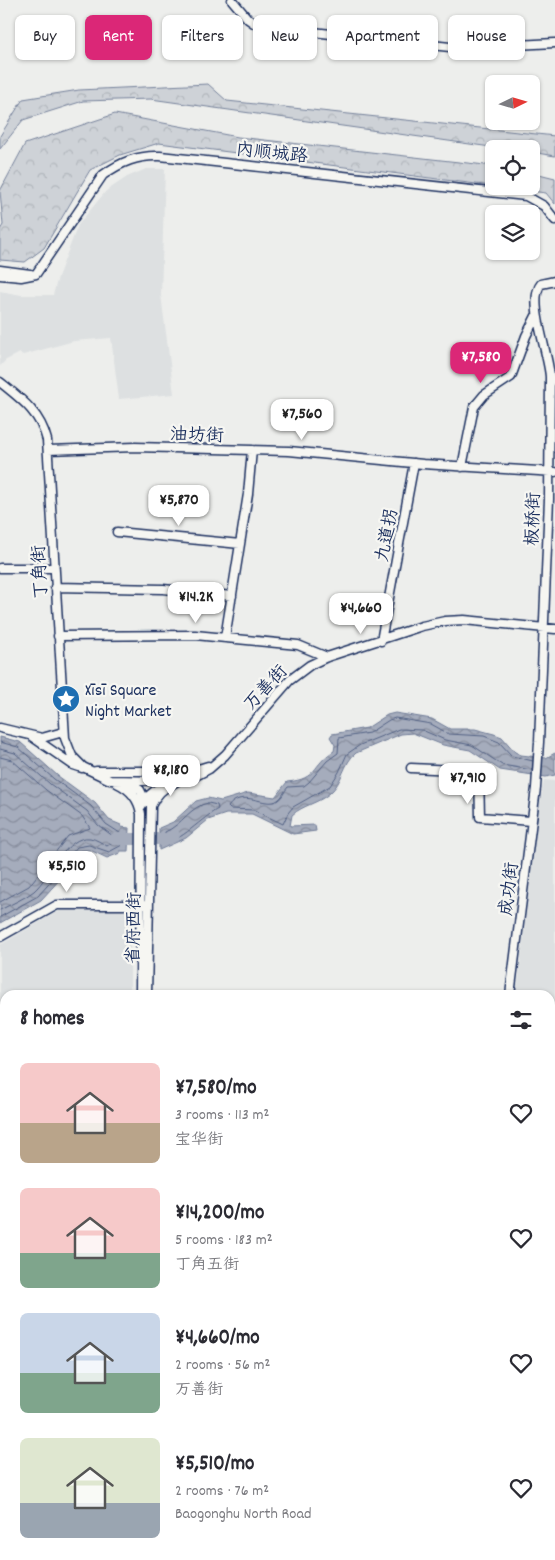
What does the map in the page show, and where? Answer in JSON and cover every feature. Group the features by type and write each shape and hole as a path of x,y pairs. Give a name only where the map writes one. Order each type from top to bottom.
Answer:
{"street":[{"path":"232,0 248,19 258,26 459,48 555,43"},
{"name":"内顺城路","path":"32,275 47,258 103,175 119,164 143,156 188,158 526,196 544,206 555,220"},
{"path":"0,270 32,275"},
{"path":"0,275 21,277 32,275"},
{"name":"板桥街","path":"536,788 552,472 549,362 536,316 538,287 555,281"},
{"path":"462,467 474,407 484,395 511,378 526,336 536,316"},
{"name":"丁角街","path":"0,382 25,402 37,416 44,431 48,450 63,732 72,756 88,770"},
{"name":"油坊街","path":"48,450 135,447 289,451 462,467 552,472"},
{"path":"225,638 252,450"},
{"name":"九道拐","path":"381,641 414,463"},
{"path":"116,532 240,544"},
{"path":"0,568 54,568"},
{"path":"55,588 162,589 232,596"},
{"name":"万善街","path":"127,781 168,781 202,774 225,755 290,680 310,665 327,658 422,626 452,621 555,629"},
{"path":"58,636 196,635 298,645 327,658"},
{"path":"0,728 31,736 49,737 63,732"},
{"name":"万善街","path":"31,736 73,765 109,776 192,771 215,763"},
{"path":"411,768 476,771 479,773 480,817 531,821"},
{"path":"140,811 145,799 168,781 192,771"},
{"path":"109,776 127,781 140,790 150,813"},
{"path":"109,776 128,789 140,811"},
{"path":"150,813 154,798 160,792 186,778"},
{"name":"成功街","path":"511,990 536,788"},
{"name":"省府西街","path":"140,811 147,990"},
{"name":"省府西街","path":"140,990 144,906 150,862 150,813"},
{"path":"0,937 57,905 144,906"}],"shaded area":[{"path":"146,169 165,169 161,295 174,394 119,399 111,338 74,341 23,355 20,353 6,360 0,366 0,291 21,295 53,295 78,225 106,191 127,177"},
{"path":"544,780 555,781 555,990 514,990 515,983 518,983 537,819"},
{"path":"62,909 121,909 130,916 130,990 0,990 0,945"}],"green space":[{"path":"208,84 227,101 555,136 555,156 540,154 540,140 485,140 485,146 151,99 83,101 23,120 0,149 0,136 23,99 79,90"},
{"path":"115,114 238,137 485,165 485,185 159,143 120,155 90,170 44,248 25,262 0,260 0,230 3,225 0,191 25,144"},
{"path":"540,174 555,178 555,204 546,193 540,192"}],"water":[{"path":"395,713 432,719 450,729 475,729 494,734 502,737 515,752 521,755 546,758 555,753 555,775 546,777 500,770 470,750 443,745 413,733 401,734 356,753 348,762 338,784 330,793 292,815 290,826 315,825 316,831 293,834 252,814 226,814 208,820 186,838 159,850 159,828 173,822 196,801 208,798 221,801 248,793 275,797 287,782 310,775 321,761 334,751 335,745 330,737 332,734 367,728 387,715"},
{"path":"0,737 20,742 58,776 95,803 109,820 121,825 121,827 129,828 128,851 120,851 120,853 107,858 90,850 80,851 62,874 63,876 41,900 0,923"}],"waterway":[{"path":"115,839 169,839 174,835"}],"place":[{"name":"Xīsī Square Night Market","path":"66,699"}]}
